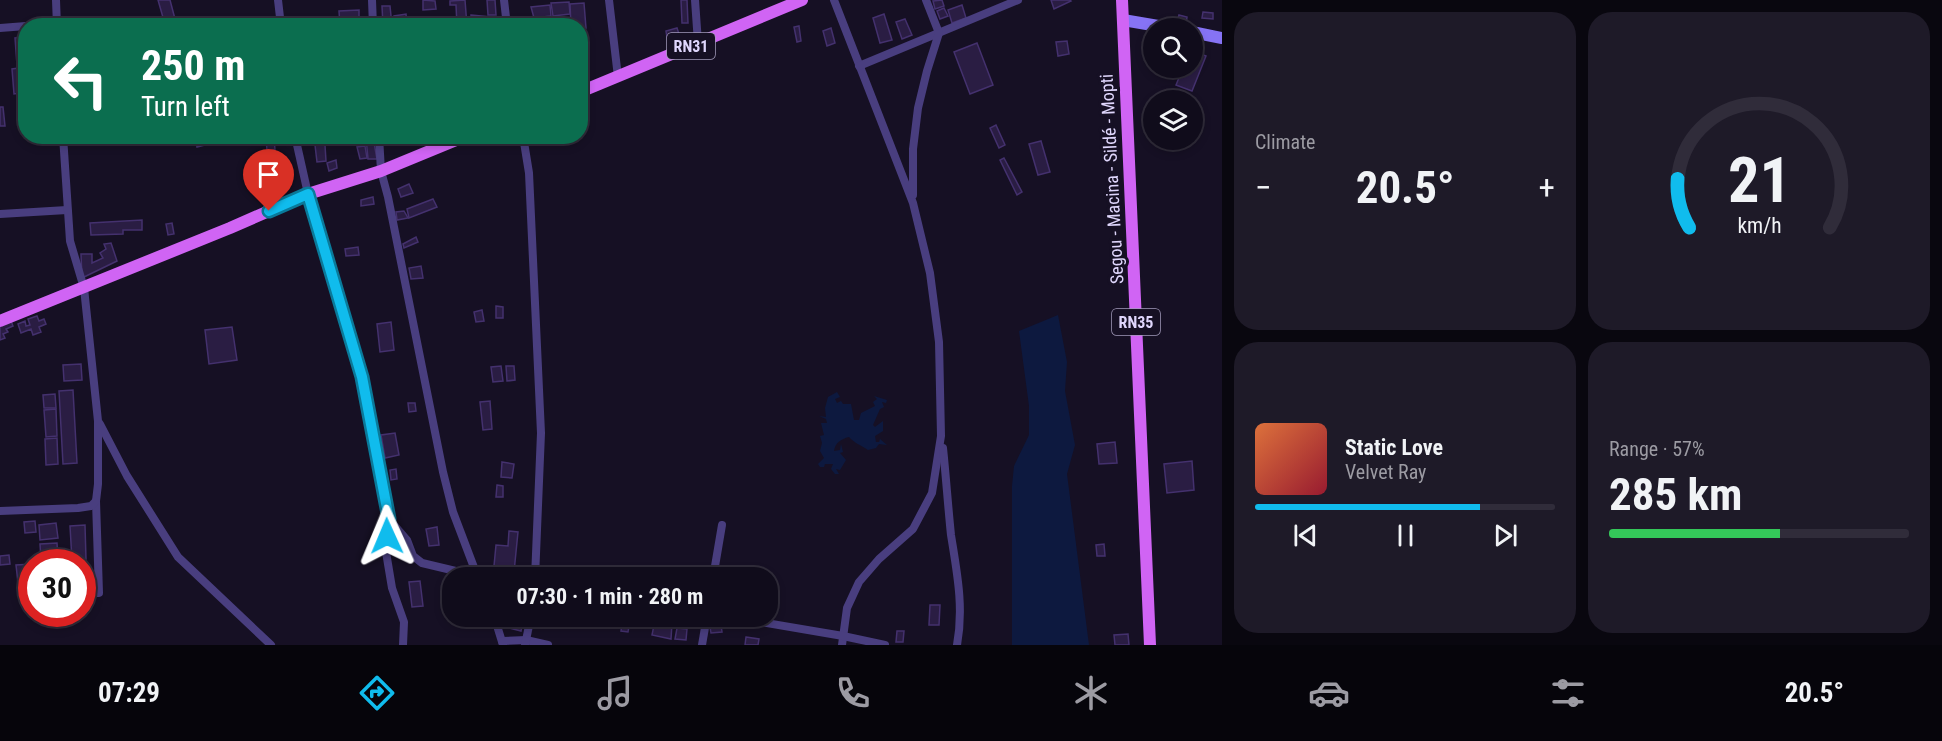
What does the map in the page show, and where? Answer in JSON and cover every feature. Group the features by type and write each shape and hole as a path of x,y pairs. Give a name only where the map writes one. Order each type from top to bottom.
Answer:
{"main road":[{"name":"RN31","path":"588,89 802,0"},
{"name":"Segou - Macina - Sildé - Mopti","path":"1122,0 1150,645"},
{"path":"1123,20 1143,23"},
{"path":"1203,35 1222,38"},
{"path":"0,321 308,194 381,171 447,144"}],"street":[{"path":"56,0 57,18"},
{"path":"278,0 280,18"},
{"path":"372,0 373,18"},
{"path":"504,0 506,18"},
{"path":"609,0 618,77"},
{"path":"695,0 698,43"},
{"path":"834,0 913,203 932,284 939,342 942,436 951,535 960,586 961,613 957,645"},
{"path":"913,203 913,149 918,108 939,33 926,0"},
{"path":"859,66 1018,0"},
{"path":"0,28 18,27"},
{"path":"63,144 70,241 84,288 98,421 96,501 99,593"},
{"path":"297,144 308,194 362,377 389,519 386,552 392,588 404,622 403,645"},
{"path":"379,144 381,171 443,472 453,512 476,567"},
{"path":"524,144 529,173 541,433 536,567"},
{"path":"0,214 67,210"},
{"path":"98,421 127,476 178,556 271,645"},
{"path":"843,640 848,608 859,582 879,559 913,529 932,493 942,436"},
{"path":"0,511 78,508 91,506 96,501"},
{"path":"389,519 407,540 413,556 422,563 442,568"},
{"path":"715,567 722,525"},
{"path":"498,627 503,643 548,645"},
{"path":"525,643 529,627"},
{"path":"702,645 705,627"},
{"path":"778,627 843,640 885,645"}],"water":[{"path":"1058,315 1067,362 1065,391 1075,445 1067,474 1089,645 1012,645 1012,486 1014,466 1029,435 1029,406 1019,331"},
{"path":"837,392 840,397 835,399 837,403 841,401 843,404 851,404 854,420 859,420 861,413 875,406 873,402 877,399 874,396 887,400 886,403 882,402 884,407 880,409 873,425 875,427 883,421 883,431 875,436 876,442 880,439 887,445 879,444 876,448 868,450 849,437 841,440 834,451 840,450 841,444 843,452 840,453 846,460 840,470 836,469 839,474 835,474 831,469 833,464 820,467 818,464 824,458 820,451 822,443 820,436 824,435 821,423 827,423 826,419 819,416 826,417 825,408 828,397"}],"building":[{"path":"158,0 170,0 175,18 163,18"},
{"path":"423,0 435,1 436,9 423,10"},
{"path":"465,0 466,18 457,18 456,5 450,5 450,1"},
{"path":"487,0 495,0 496,15 488,15"},
{"path":"681,0 687,0 688,23 682,23"},
{"path":"942,0 944,6 935,9 933,1"},
{"path":"1051,0 1070,0 1071,1 1054,9"},
{"path":"569,2 570,14 553,16 551,3"},
{"path":"584,3 585,18 571,18 570,4"},
{"path":"550,5 551,16 534,18 531,7"},
{"path":"962,5 966,18 952,23 948,10"},
{"path":"382,6 390,6 391,18 383,18"},
{"path":"944,8 948,16 940,19 937,11"},
{"path":"359,10 359,18 339,18 339,11"},
{"path":"1203,12 1213,13 1213,19 1202,18"},
{"path":"406,14 406,18 394,18 394,16"},
{"path":"884,14 892,40 880,43 873,18"},
{"path":"471,15 491,17 491,18 471,18"},
{"path":"905,19 912,35 902,39 896,22"},
{"path":"799,26 801,41 797,42 794,27"},
{"path":"677,28 679,34 667,37 666,31"},
{"path":"831,28 835,43 827,46 823,31"},
{"path":"15,38 18,38 18,65 17,65"},
{"path":"1067,41 1069,54 1058,56 1056,42"},
{"path":"977,43 993,85 970,94 954,52"},
{"path":"18,68 18,93 14,94 12,69"},
{"path":"1179,78 1197,78 1192,90 1176,85"},
{"path":"0,107 3,107 5,126 0,126"},
{"path":"996,125 1005,145 999,148 990,128"},
{"path":"1041,141 1050,172 1038,175 1029,144"},
{"path":"266,144 275,144 275,150 267,151"},
{"path":"367,144 374,144 377,159 368,159"},
{"path":"315,145 325,145 326,161 317,162"},
{"path":"365,146 367,158 360,159 357,147"},
{"path":"1004,158 1022,192 1017,195 1000,160"},
{"path":"336,160 337,168 329,171 327,163"},
{"path":"409,184 413,193 401,197 398,189"},
{"path":"373,197 374,204 361,206 361,200"},
{"path":"433,199 437,207 409,218 407,209"},
{"path":"404,211 408,218 397,220 396,212"},
{"path":"142,220 142,230 123,230 123,234 91,235 90,223"},
{"path":"172,223 174,234 168,235 166,224"},
{"path":"416,237 418,242 404,248 403,244"},
{"path":"111,243 117,261 82,278 81,254 92,254 92,263 103,258 100,253 106,249 104,244"},
{"path":"358,247 359,255 346,256 345,249"},
{"path":"421,266 423,278 411,279 409,268"},
{"path":"496,306 503,307 503,318 496,318"},
{"path":"482,310 484,321 476,322 474,312"},
{"path":"37,316 39,321 44,319 46,324 39,327 41,332 33,335 31,329 21,333 18,324 25,321 26,326 30,325 28,319"},
{"path":"11,321 13,326 6,329 8,332 3,334 5,338 0,340 0,326"},
{"path":"391,322 394,350 380,352 377,324"},
{"path":"232,327 237,360 209,364 205,330"},
{"path":"81,364 82,380 64,381 63,365"},
{"path":"501,366 503,381 493,382 491,367"},
{"path":"506,366 514,366 515,380 507,381"},
{"path":"73,390 77,463 63,464 59,391"},
{"path":"55,394 56,408 44,408 43,395"},
{"path":"490,401 492,429 483,430 480,402"},
{"path":"408,403 415,403 416,411 409,412"},
{"path":"56,409 57,436 46,437 44,410"},
{"path":"395,433 399,455 385,458 381,435"},
{"path":"57,438 58,464 46,465 45,439"},
{"path":"1115,442 1117,463 1099,464 1097,444"},
{"path":"1192,461 1194,490 1167,493 1164,464"},
{"path":"502,462 514,464 512,478 501,477"},
{"path":"396,469 397,479 391,480 390,470"},
{"path":"497,485 503,486 503,497 496,497"},
{"path":"35,521 36,532 25,533 24,522"},
{"path":"56,523 58,538 40,540 39,525"},
{"path":"85,525 86,549 71,549 70,526"},
{"path":"437,527 439,545 429,546 426,529"},
{"path":"509,531 518,532 514,567 494,566 496,545 508,546"},
{"path":"57,543 57,549 40,549 40,544"},
{"path":"1104,544 1105,556 1097,556 1096,545"},
{"path":"9,555 10,564 0,565 0,556"},
{"path":"420,581 423,606 412,607 409,582"},
{"path":"930,605 940,605 939,625 929,625"},
{"path":"509,627 522,627 521,631"},
{"path":"622,627 629,627 628,632 621,631"},
{"path":"654,627 672,627 671,639 652,635"},
{"path":"710,627 721,627 722,632 711,633"},
{"path":"677,628 687,629 686,640 675,639"},
{"path":"897,631 904,631 903,642 896,642"},
{"path":"1128,634 1129,645 1115,645 1114,635"},
{"path":"746,637 759,639 758,645 745,645"}],"route":[{"path":"269,211 308,194 362,377 389,519 387,536"}]}
